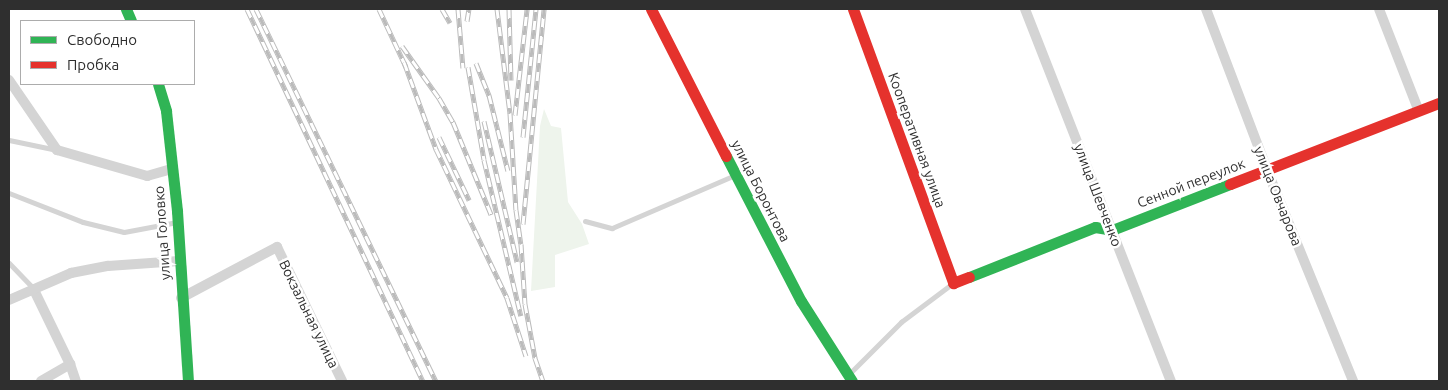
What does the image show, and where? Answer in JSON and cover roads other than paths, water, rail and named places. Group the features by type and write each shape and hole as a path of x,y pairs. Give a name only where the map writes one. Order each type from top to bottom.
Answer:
{"street":[{"name":"улица Боронтова","path":"650,9 801,301 824,336 848,379"},
{"name":"Кооперативная улица","path":"853,9 954,283"},
{"name":"улица Шевченко","path":"1025,9 1171,381"},
{"name":"улица Овчарова","path":"1206,9 1267,170 1353,381"},
{"path":"1379,9 1418,109"},
{"path":"9,80 57,150 147,176 172,169"},
{"name":"улица Головко","path":"158,85 166,111 178,222 181,298 188,381"},
{"name":"Сенной переулок","path":"954,283 1095,227 1112,230 1418,109 1439,103"},
{"name":"Вокзальная улица","path":"181,298 277,247 342,381"},
{"path":"9,300 71,273 108,266 179,261"},
{"path":"34,290 70,364 76,381"},
{"path":"41,381 70,364"}],"lane":[{"path":"9,140 57,150"},
{"path":"585,220 612,228 736,175"},
{"path":"9,193 83,222 124,232 178,222"},
{"path":"9,263 34,290"},
{"path":"848,379 901,322 954,283"}],"railway":[{"path":"247,9 423,381"},
{"path":"256,9 436,381"},
{"path":"379,9 406,67"},
{"path":"442,9 450,23"},
{"path":"458,9 463,68"},
{"path":"467,21 469,9"},
{"path":"497,9 510,113 516,210 521,244 525,304 535,358 543,381"},
{"path":"509,9 511,80"},
{"path":"515,115 527,9"},
{"path":"523,137 536,9"},
{"path":"523,224 544,9"},
{"path":"402,46 439,98 453,122 491,214"},
{"path":"404,62 436,149 507,298 526,356"},
{"path":"476,63 489,95 508,171"},
{"path":"468,67 484,160 521,316"},
{"path":"484,121 517,262"},
{"path":"439,137 469,200"}]}
